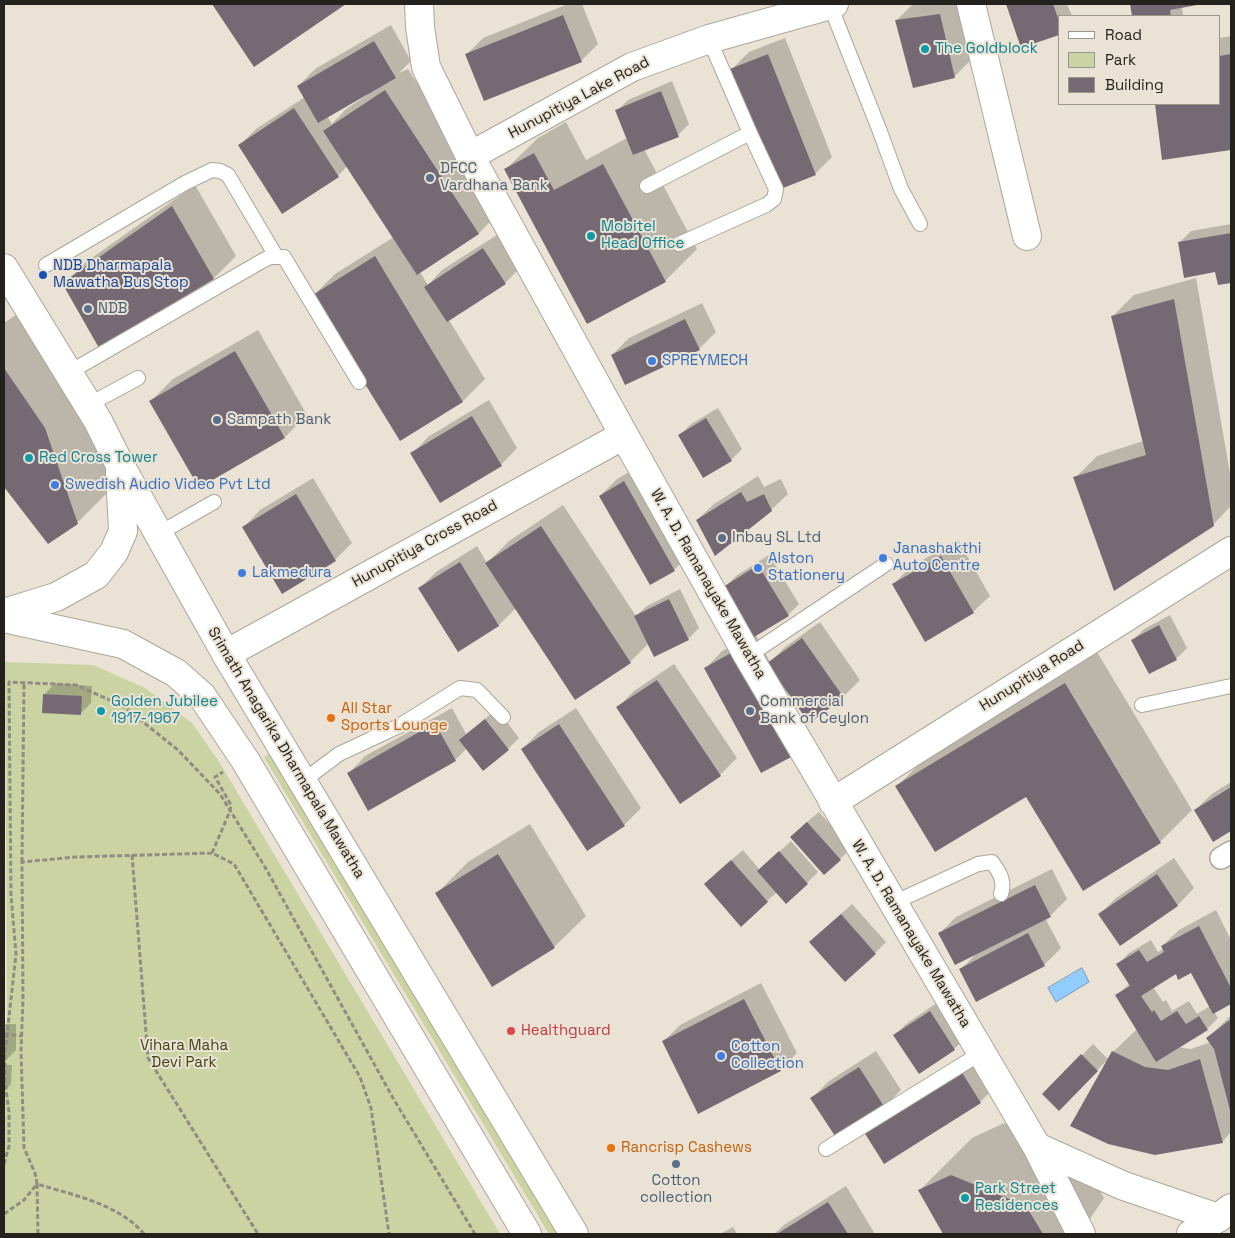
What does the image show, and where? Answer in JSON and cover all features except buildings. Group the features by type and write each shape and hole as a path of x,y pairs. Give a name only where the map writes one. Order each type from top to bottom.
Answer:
{"street":[{"name":"W. A. D. Ramanayake Mawatha","path":"419,4 420,27 426,67 470,156 748,656 1037,1147 1081,1234"},
{"name":"Hunupitiya Lake Road","path":"470,156 632,67 708,38 832,4"},
{"path":"971,4 1027,236"},
{"name":"Srimath Anagarika Dharmapala Mawatha","path":"4,268 88,405 226,654 574,1234"},
{"name":"Hunupitiya Cross Road","path":"226,654 624,435"},
{"path":"4,613 56,598 96,575 114,552 123,531 120,465"},
{"name":"Hunupitiya Road","path":"833,802 1231,551"},
{"path":"4,618 123,644 176,673 202,696 245,760 527,1234"},
{"path":"1037,1147 1124,1186 1227,1216"},
{"path":"1191,1234 1227,1216"}],"lane":[{"path":"832,4 880,129 901,190 920,224"},
{"path":"679,244 766,205 774,198 776,189 708,38"},
{"path":"647,186 750,133"},
{"path":"46,265 184,184 212,170 228,175 276,256"},
{"path":"68,373 262,261 276,256 284,257 359,382"},
{"path":"88,405 138,378"},
{"path":"158,534 214,502"},
{"path":"748,656 886,564"},
{"path":"1142,705 1231,686"},
{"path":"303,781 339,754 399,726 460,688 477,690 503,717"},
{"path":"893,903 978,864 992,862 999,871 1004,884 1001,894"},
{"path":"826,1149 982,1053"}],"path":[{"path":"4,1164 9,1146 5,1034 16,954 12,895 9,682 76,685 124,706 178,750 220,794 265,867 393,1098 475,1234"},
{"path":"24,683 22,862 24,1148 35,1173 37,1184 38,1234"},
{"path":"212,853 231,805 215,777 245,760"},
{"path":"22,862 76,857 212,853 234,864 360,1077 371,1108 389,1234"},
{"path":"132,855 148,1058 258,1234"},
{"path":"5,1034 22,1036"},
{"path":"4,1214 24,1200 37,1184"},
{"path":"37,1184 83,1198 119,1213 144,1234"}],"green space":[{"name":"Vihara Maha Devi Park","path":"5,662 93,665 145,688 192,723 218,760 500,1234 4,1234 4,1065 7,1011"},
{"path":"272,752 559,1234 549,1234 264,757"}],"water":[{"path":"1082,968 1089,982 1056,1002 1048,988"}],"place":[{"name":"The Goldblock","path":"925,49"},
{"name":"DFCC Vardhana Bank","path":"430,178"},
{"name":"Mobitel Head Office","path":"591,236"},
{"name":"NDB Dharmapala Mawatha Bus Stop","path":"43,275"},
{"name":"NDB","path":"88,309"},
{"name":"SPREYMECH","path":"652,361"},
{"name":"Sampath Bank","path":"217,420"},
{"name":"Red Cross Tower","path":"29,458"},
{"name":"Swedish Audio Video Pvt Ltd","path":"55,485"},
{"name":"Inbay SL Ltd","path":"722,538"},
{"name":"Janashakthi Auto Centre","path":"883,558"},
{"name":"Alston Stationery","path":"758,568"},
{"name":"Lakmedura","path":"242,573"},
{"name":"Golden Jubilee 1917-1967","path":"101,711"},
{"name":"Commercial Bank of Ceylon","path":"750,711"},
{"name":"All Star Sports Lounge","path":"331,718"},
{"name":"Healthguard","path":"511,1031"},
{"name":"Cotton Collection","path":"721,1056"},
{"name":"Rancrisp Cashews","path":"611,1148"},
{"name":"Cotton collection","path":"676,1164"},
{"name":"Park Street Residences","path":"965,1198"}]}
